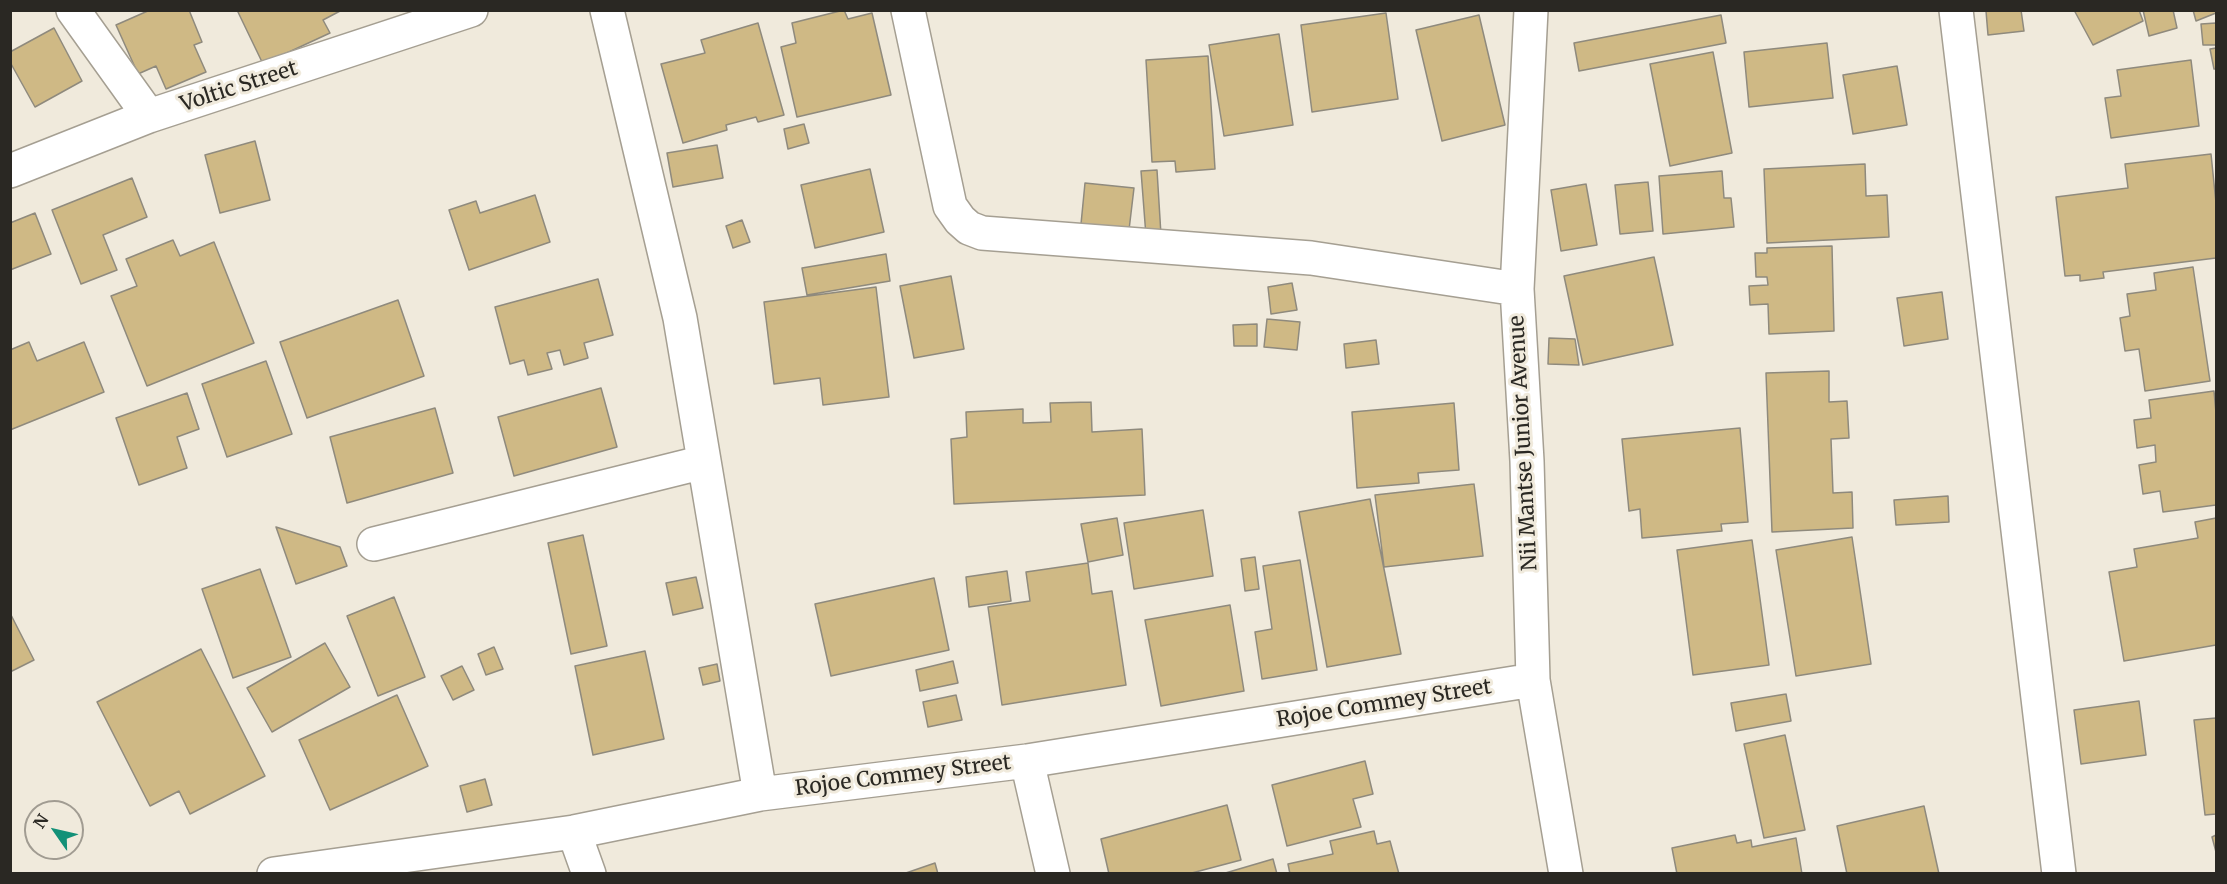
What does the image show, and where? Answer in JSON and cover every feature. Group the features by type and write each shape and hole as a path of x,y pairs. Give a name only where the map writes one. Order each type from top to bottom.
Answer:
{"street":[{"path":"73,10 149,116"},
{"name":"Voltic Street","path":"10,171 149,116 471,10"},
{"path":"607,10 680,318 760,794"},
{"path":"908,10 950,206 969,228 982,233 1311,258 1517,289"},
{"name":"Nii Mantse Junior Avenue","path":"1532,10 1517,289 1527,461 1533,680 1566,873"},
{"path":"1956,10 2059,873"},
{"path":"374,544 704,462"},
{"name":"Rojoe Commey Street","path":"274,873 574,832 760,794 1027,760 1533,680"},
{"path":"1027,760 1053,873"},
{"path":"574,832 589,873"}],"building":[{"path":"150,10 189,10 202,42 194,45 206,72 166,89 156,66 138,74 116,25"},
{"path":"237,10 342,10 323,20 330,33 263,64"},
{"path":"844,10 848,19 872,13 891,95 797,117 781,47 796,43 792,23"},
{"path":"2021,10 2024,31 1988,35 1986,11"},
{"path":"2074,10 2139,10 2143,21 2093,45"},
{"path":"2143,10 2173,10 2177,28 2149,36"},
{"path":"2193,10 2216,10 2216,13 2196,21"},
{"path":"1386,13 1398,99 1312,112 1301,25"},
{"path":"1479,15 1505,125 1442,141 1416,30"},
{"path":"1721,15 1726,43 1579,71 1574,43"},
{"path":"758,23 784,115 758,122 756,117 726,125 727,130 683,143 661,64 705,53 701,40"},
{"path":"2216,23 2216,45 2203,45 2201,24"},
{"path":"54,28 82,81 35,107 10,62 10,52"},
{"path":"1279,34 1293,125 1224,136 1209,45"},
{"path":"1827,43 1833,98 1749,107 1744,52"},
{"path":"2216,48 2216,69 2214,69 2210,49"},
{"path":"1713,52 1732,153 1670,166 1650,64"},
{"path":"1208,56 1215,169 1176,172 1175,161 1152,162 1146,60"},
{"path":"2191,60 2199,126 2111,138 2105,98 2121,96 2117,70"},
{"path":"1897,66 1907,125 1853,134 1843,75"},
{"path":"804,124 809,143 788,149 784,129"},
{"path":"255,141 270,200 220,213 205,155"},
{"path":"717,145 723,178 673,187 667,153"},
{"path":"2211,154 2216,203 2216,258 2103,272 2104,278 2080,281 2080,275 2065,276 2056,197 2128,188 2125,164"},
{"path":"1865,164 1866,196 1887,195 1889,237 1767,243 1764,169"},
{"path":"870,169 884,232 815,248 801,185"},
{"path":"1157,170 1161,235 1146,236 1141,171"},
{"path":"1722,171 1724,198 1731,198 1734,227 1663,234 1659,176"},
{"path":"132,178 147,217 103,235 117,270 81,284 52,210"},
{"path":"1648,182 1653,231 1620,234 1615,185"},
{"path":"1085,183 1134,188 1129,230 1081,224"},
{"path":"1586,184 1597,245 1561,251 1551,190"},
{"path":"535,195 550,242 469,270 449,210 476,201 480,213"},
{"path":"35,213 51,254 10,270 10,223"},
{"path":"742,220 750,242 733,248 726,226"},
{"path":"173,240 180,256 214,242 254,343 147,386 111,296 137,286 126,259"},
{"path":"1832,246 1834,331 1769,334 1768,304 1750,305 1749,286 1768,285 1767,277 1756,277 1755,253 1767,253 1767,248"},
{"path":"886,254 890,281 807,295 802,268"},
{"path":"1654,257 1673,345 1583,365 1564,276"},
{"path":"2193,267 2210,381 2145,391 2139,349 2125,351 2120,318 2130,316 2127,294 2156,290 2154,273"},
{"path":"951,276 964,349 914,358 900,286"},
{"path":"598,279 613,335 584,343 588,358 564,365 560,350 547,353 552,369 528,375 524,360 510,364 495,307"},
{"path":"1292,283 1297,310 1271,314 1268,287"},
{"path":"876,287 889,397 823,405 820,378 774,384 764,302"},
{"path":"1942,292 1948,339 1904,346 1897,298"},
{"path":"398,300 424,376 307,418 280,342"},
{"path":"1267,319 1300,322 1297,350 1264,347"},
{"path":"1257,324 1257,346 1234,346 1233,325"},
{"path":"1549,338 1575,339 1579,365 1548,364"},
{"path":"1376,340 1379,364 1346,368 1344,344"},
{"path":"29,342 37,361 84,342 104,392 10,430 10,350"},
{"path":"266,361 292,434 227,457 202,384"},
{"path":"1829,371 1829,402 1847,401 1849,438 1831,439 1833,493 1852,492 1853,528 1772,532 1766,373"},
{"path":"601,388 617,447 514,476 498,417"},
{"path":"2214,391 2216,505 2163,512 2160,491 2143,494 2139,465 2156,462 2155,445 2137,448 2134,420 2151,418 2149,400"},
{"path":"187,393 199,429 177,437 187,468 139,485 116,418"},
{"path":"1091,402 1092,432 1142,429 1145,495 954,504 951,439 967,437 966,412 1023,409 1023,423 1051,422 1050,403"},
{"path":"1454,403 1459,470 1418,473 1419,483 1357,488 1352,412"},
{"path":"435,408 453,473 347,503 330,437"},
{"path":"1740,428 1748,522 1721,524 1722,531 1642,538 1640,509 1629,511 1622,439"},
{"path":"1474,484 1483,556 1384,567 1375,495"},
{"path":"1948,496 1949,522 1896,525 1894,500"},
{"path":"1370,499 1401,654 1327,667 1299,512"},
{"path":"1203,510 1213,576 1134,589 1124,523"},
{"path":"1117,518 1123,555 1088,562 1081,524"},
{"path":"2216,518 2216,645 2124,661 2109,572 2137,567 2134,549 2198,538 2195,522"},
{"path":"276,527 340,547 347,566 296,584"},
{"path":"583,535 607,646 571,654 548,543"},
{"path":"1852,537 1871,664 1796,676 1776,550"},
{"path":"1752,540 1769,665 1693,675 1677,550"},
{"path":"1255,557 1259,589 1245,591 1241,559"},
{"path":"1300,560 1317,670 1262,679 1255,632 1272,629 1263,566"},
{"path":"1088,563 1092,594 1112,591 1126,685 1002,705 988,607 1030,601 1026,572"},
{"path":"260,569 291,657 233,678 202,589"},
{"path":"1007,571 1011,601 969,607 966,577"},
{"path":"696,577 703,608 673,615 666,583"},
{"path":"934,578 949,650 831,676 815,604"},
{"path":"394,597 425,677 378,696 347,616"},
{"path":"1230,605 1244,691 1161,706 1145,620"},
{"path":"10,613 34,660 10,672"},
{"path":"325,643 350,687 272,732 247,688"},
{"path":"494,647 503,669 486,675 478,654"},
{"path":"201,649 265,776 190,814 179,791 150,806 97,702"},
{"path":"645,651 664,739 593,755 575,666"},
{"path":"953,661 958,683 920,691 916,670"},
{"path":"717,664 720,681 703,685 699,668"},
{"path":"462,666 474,690 453,700 441,676"},
{"path":"1786,694 1791,721 1736,731 1731,703"},
{"path":"397,695 428,766 330,810 299,740"},
{"path":"956,695 962,720 928,727 923,702"},
{"path":"2139,701 2146,755 2081,764 2074,710"},
{"path":"2216,718 2216,814 2205,815 2194,720"},
{"path":"1785,735 1805,830 1764,838 1744,744"},
{"path":"1365,761 1373,794 1353,799 1361,827 1287,846 1272,785"},
{"path":"485,779 492,805 467,812 460,786"},
{"path":"1227,805 1241,860 1188,874 1109,874 1101,839"},
{"path":"1924,806 1939,874 1847,874 1837,826"},
{"path":"1374,831 1377,844 1390,841 1399,874 1290,874 1288,864 1333,854 1330,841"},
{"path":"1735,835 1737,843 1751,840 1752,847 1796,838 1802,874 1677,874 1672,848"},
{"path":"2216,835 2216,852 2212,837"},
{"path":"1273,859 1277,874 1222,874"},
{"path":"935,863 938,874 903,874"}]}
